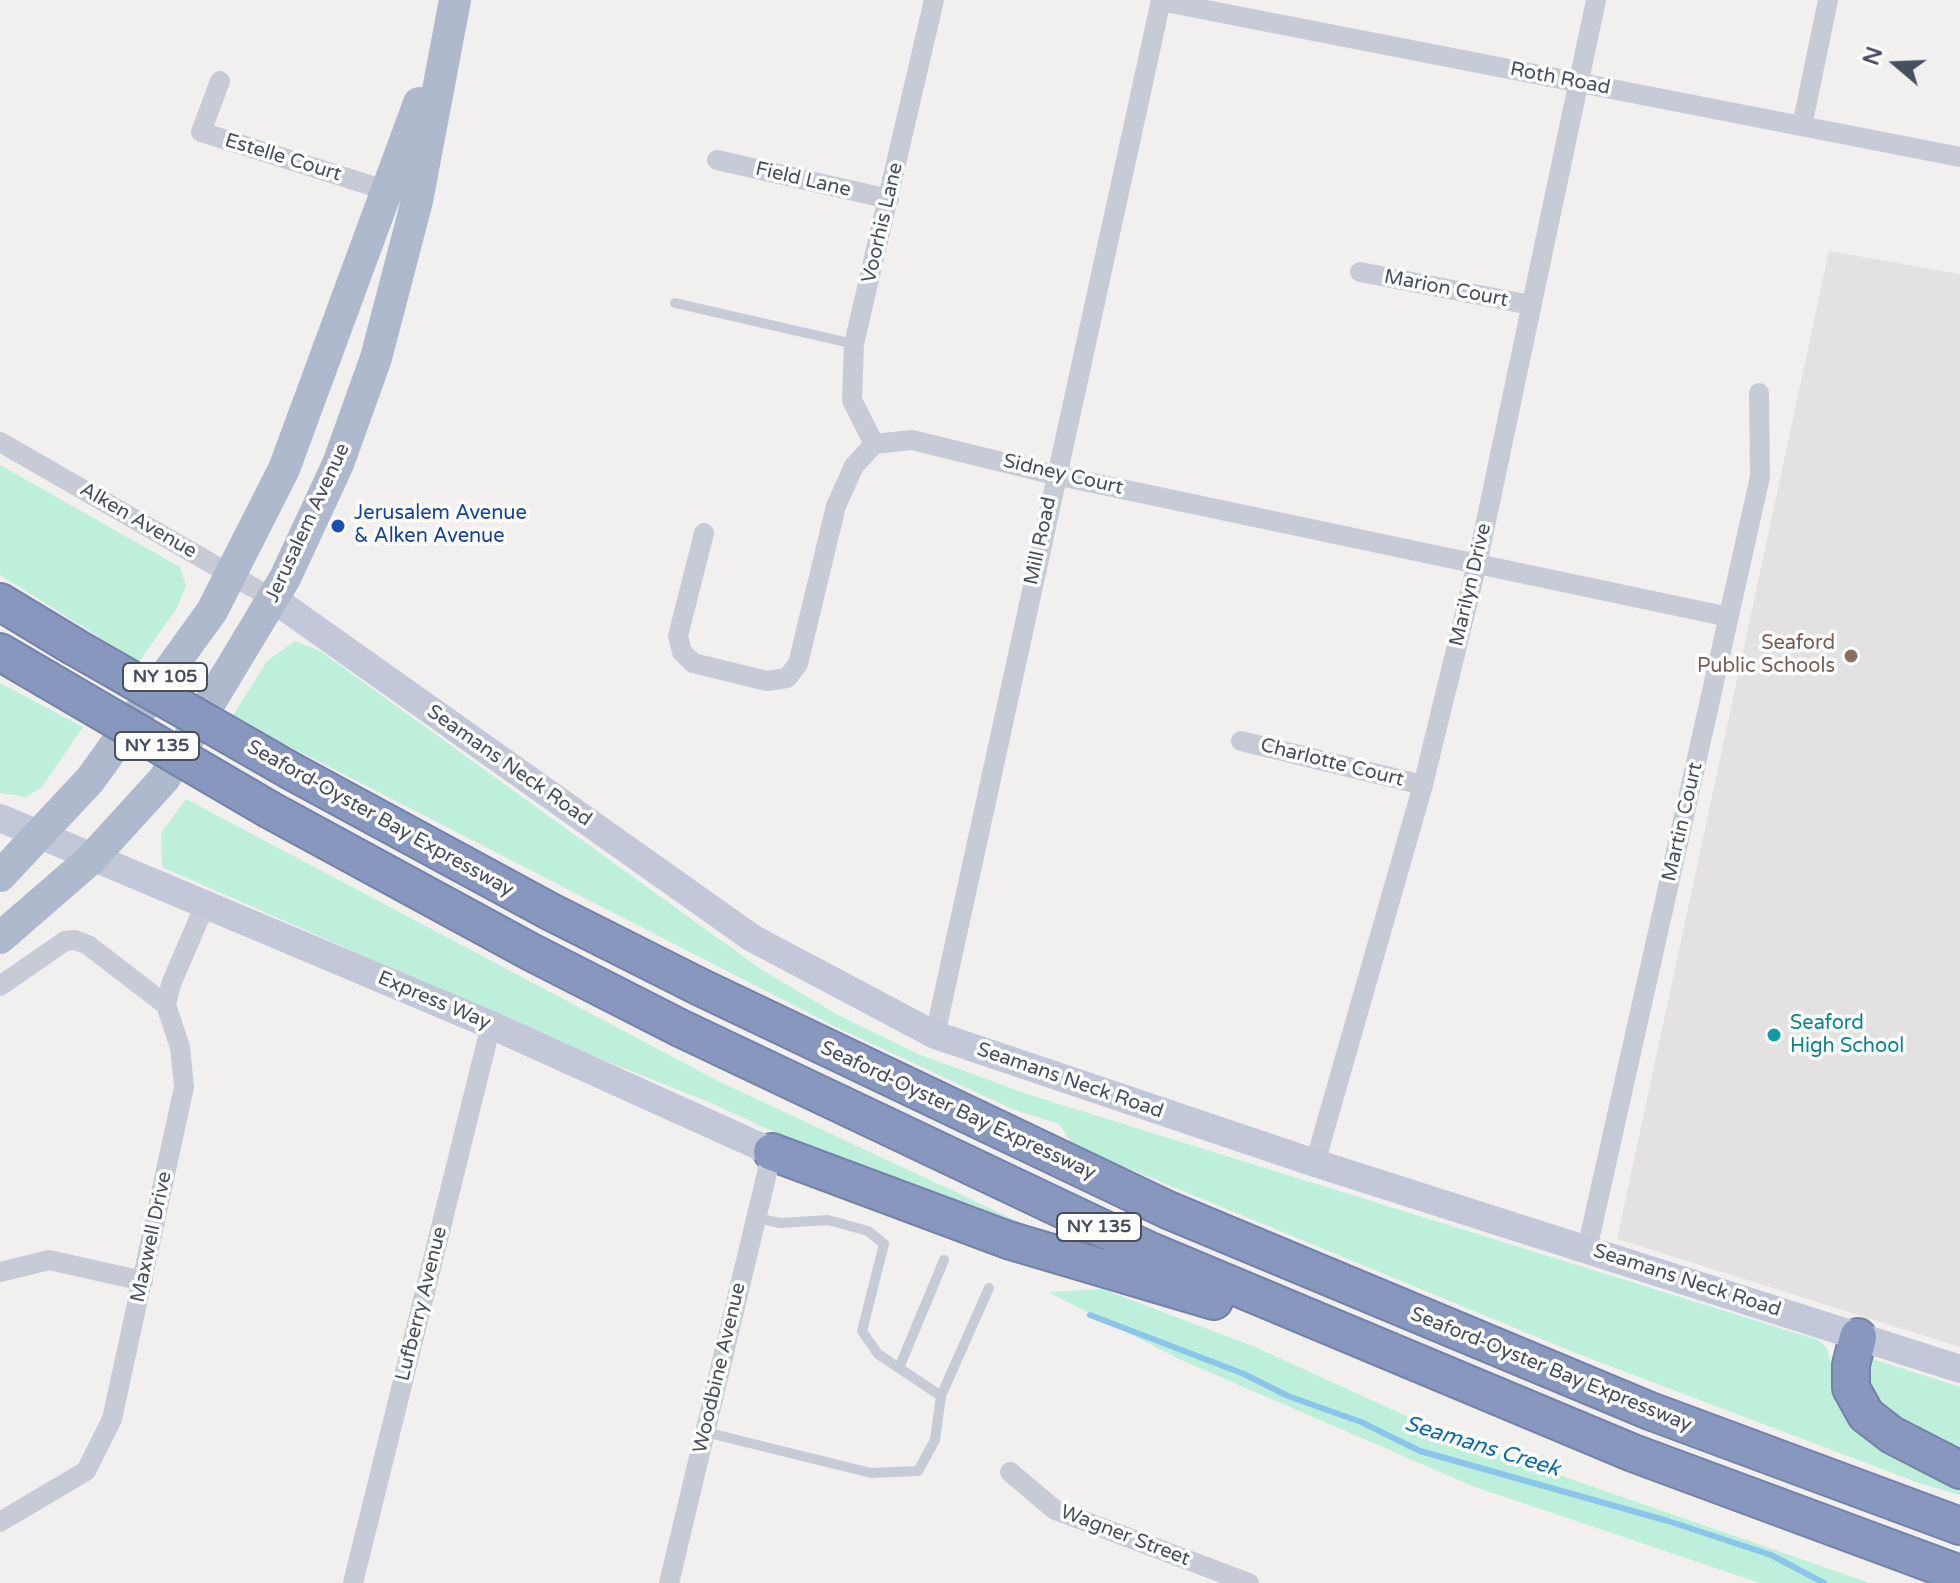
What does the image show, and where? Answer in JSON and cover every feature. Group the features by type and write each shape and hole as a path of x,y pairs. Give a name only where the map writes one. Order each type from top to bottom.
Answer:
{"highway":[{"name":"Seaford-Oyster Bay Expressway","path":"0,602 291,771 687,981 1168,1210 1636,1406 1960,1526"},
{"name":"NY 135","path":"0,652 270,810 531,952 823,1098 1150,1251 1469,1387 1633,1453 1960,1574"},
{"path":"772,1152 1008,1240 1175,1288 1469,1387"},
{"path":"1858,1337 1851,1365 1851,1388 1866,1415 1892,1435 1960,1470"}],"main road":[{"name":"Jerusalem Avenue","path":"0,876 90,780 212,611 284,469 452,11"},
{"name":"Jerusalem Avenue","path":"0,938 91,859 164,779 275,600 338,464 376,358 417,201 452,11"}],"street":[{"name":"Voorhis Lane","path":"874,444 852,400 854,344 934,0"},
{"name":"Roth Road","path":"1160,0 1960,157"},
{"name":"Mill Road","path":"935,1035 1160,0"},
{"name":"Marilyn Drive","path":"1315,1163 1423,785 1477,564 1596,0"},
{"path":"1802,126 1828,0"},
{"name":"Estelle Court","path":"220,81 201,132 417,201"},
{"name":"Field Lane","path":"717,160 889,199"},
{"name":"Marion Court","path":"1360,272 1531,305"},
{"name":"Martin Court","path":"1587,1249 1760,477 1759,393"},
{"name":"Sidney Court","path":"874,444 912,440 1055,475 1729,617"},
{"name":"Alken Avenue","path":"0,442 275,600"},
{"path":"704,533 678,636 682,652 693,663 767,681 787,678 798,664 836,506 854,466 874,444"},
{"name":"Seamans Neck Road","path":"275,600 752,938 935,1035 1315,1163 1960,1369"},
{"name":"Charlotte Court","path":"1241,741 1423,785"},
{"path":"0,818 91,859"},
{"name":"Express Way","path":"91,859 491,1025 772,1152"},
{"path":"0,986 65,941 75,940 88,945 166,1005 171,984 205,905"},
{"name":"Maxwell Drive","path":"0,1522 86,1471 112,1419 184,1087 180,1047 166,1005"},
{"name":"Lufberry Avenue","path":"353,1583 491,1025"},
{"name":"Woodbine Avenue","path":"669,1583 772,1152"},
{"path":"0,1272 49,1260 143,1281"},
{"name":"Wagner Street","path":"1010,1472 1055,1510 1249,1583"}],"lane":[{"path":"675,303 854,344"},
{"path":"756,1218 780,1223 828,1220 868,1231 884,1244 862,1331 878,1354 941,1396"},
{"path":"899,1368 944,1260"},
{"path":"705,1432 871,1473 918,1471 935,1440 941,1396 989,1288"}],"shaded area":[{"name":"Seaford Public Schools","path":"1829,251 1960,274 1960,1347 1617,1239"}],"green space":[{"path":"0,465 180,567 186,586 177,608 139,662 0,575"},
{"path":"295,641 320,651 762,970 838,1015 918,1054 1027,1094 1818,1340 1827,1348 1839,1396 1960,1479 1960,1495 1919,1483 1578,1354 1074,1146 1059,1124 1012,1109 838,1028 232,717 267,661"},
{"path":"0,683 83,727 42,787 26,797 0,793"},
{"path":"186,799 718,1081 1056,1239 785,1148 772,1131 711,1103 573,1048 162,867 161,833"},
{"path":"1102,1289 1255,1347 1461,1441 1870,1583 1760,1583 1475,1487 1181,1360 1048,1292"},
{"path":"1873,1359 1960,1387 1960,1457 1878,1418 1855,1368 1863,1360"}],"waterway":[{"name":"Seamans Creek","path":"1090,1315 1244,1374 1288,1396 1361,1422 1420,1451 1668,1521 1771,1555 1824,1583"}],"place":[{"name":"Jerusalem Avenue & Alken Avenue","path":"338,526"},
{"name":"Seaford Public Schools","path":"1851,656"},
{"name":"Seaford High School","path":"1774,1035"}]}
